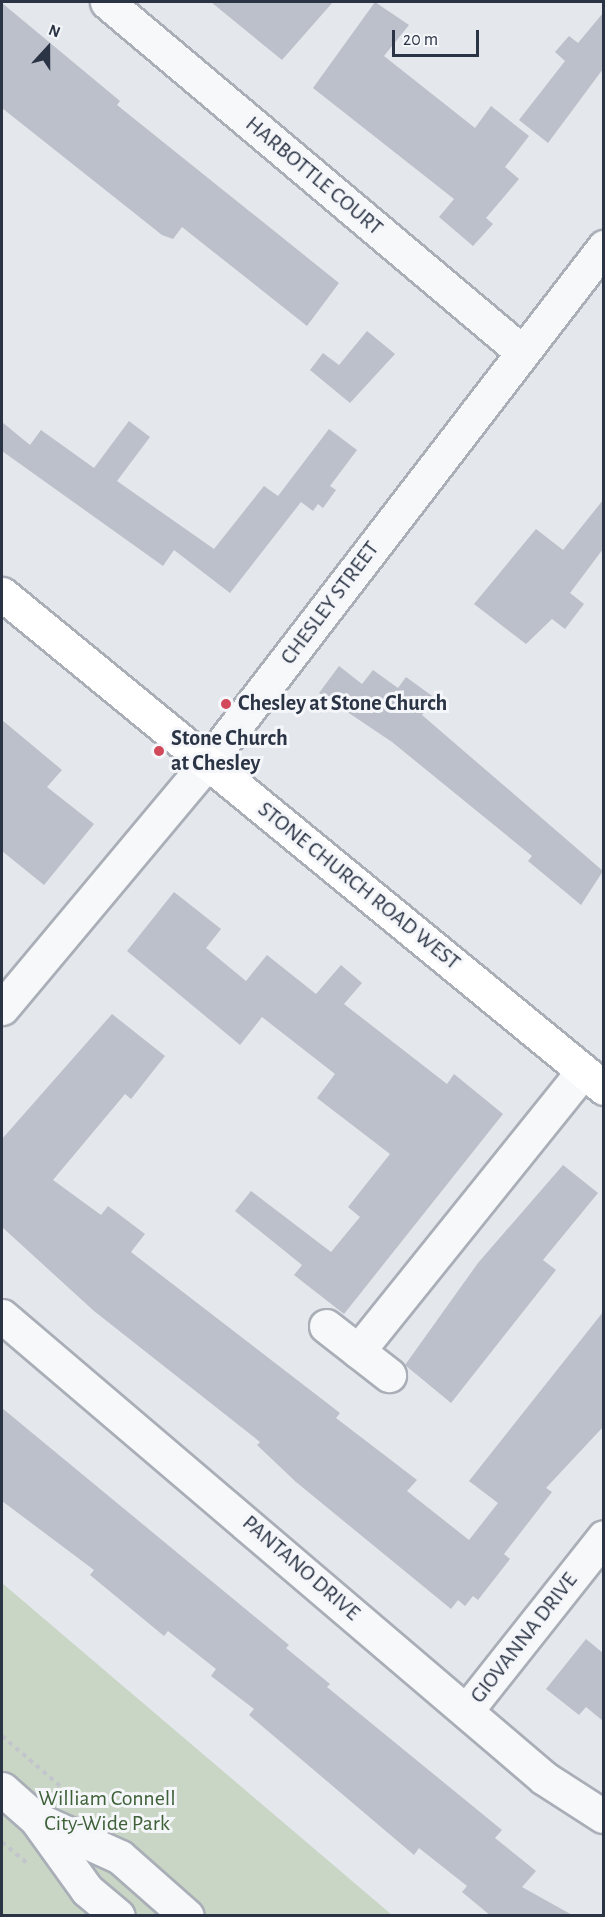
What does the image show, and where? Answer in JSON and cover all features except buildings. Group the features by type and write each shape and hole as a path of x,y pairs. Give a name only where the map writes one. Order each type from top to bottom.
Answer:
{"main road":[{"name":"STONE CHURCH ROAD WEST","path":"2,594 593,1080"}],"street":[{"name":"HARBOTTLE COURT","path":"107,2 521,351"},
{"name":"CHESLEY STREET","path":"2,1008 208,762 603,247"},
{"path":"358,1351 593,1080"},
{"name":"PANTANO DRIVE","path":"2,1316 560,1790 603,1816"},
{"path":"326,1326 389,1375"},
{"name":"GIOVANNA DRIVE","path":"466,1711 603,1537"},
{"path":"2,1789 36,1819 87,1890 118,1916"},
{"path":"36,1819 120,1857 187,1916"}],"green space":[{"name":"William Connell City-Wide Park","path":"2,1583 392,1915 2,1915"}],"place":[{"name":"Chesley at Stone Church","path":"226,704"},
{"name":"Stone Church at Chesley","path":"159,751"}]}
